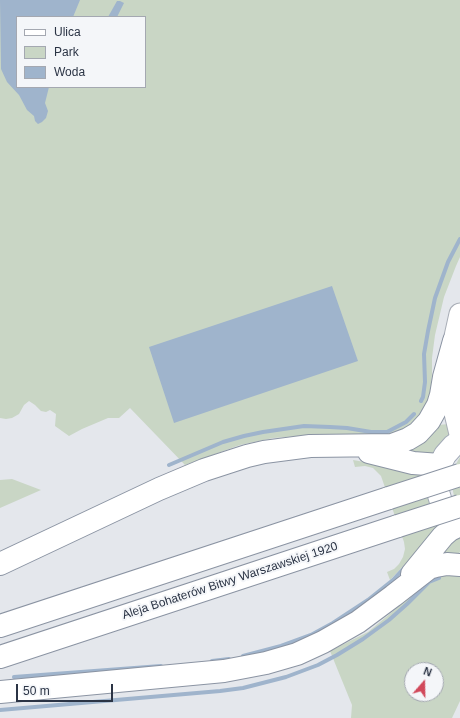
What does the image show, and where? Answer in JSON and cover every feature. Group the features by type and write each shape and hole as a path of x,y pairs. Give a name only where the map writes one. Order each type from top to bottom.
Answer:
{"main road":[{"path":"0,564 160,489 204,470 247,456 264,452 310,446 392,445 408,439 418,433 431,418 438,405 460,314"},
{"path":"454,341 452,384 455,413 460,434"},
{"path":"393,596 443,536 460,524 450,516 442,505 438,492 437,478 440,465 445,455 460,441"},
{"path":"343,446 413,463 440,465"},
{"path":"0,626 460,475"},
{"name":"Aleja Bohaterów Bitwy Warszawskiej 1920","path":"0,657 460,506"},
{"path":"0,692 224,671 266,663 297,654 323,642 358,622 429,568 441,564 460,566"}],"green space":[{"path":"0,0 460,0 460,257 444,297 435,335 432,358 430,403 419,419 397,434 374,437 354,434 323,434 273,438 240,445 185,465 130,408 119,418 108,418 69,436 55,426 56,414 50,410 46,412 41,411 29,401 24,405 19,414 12,418 0,418"},
{"path":"449,424 450,435 436,452 418,457 401,447 438,425"},
{"path":"460,457 460,505 454,496 451,482 453,469"},
{"path":"353,460 427,475 444,523 390,580 387,572 394,569 403,557 405,549 404,542 381,476 373,468 365,466 355,467"},
{"path":"12,479 41,490 0,508 0,480"},
{"path":"460,534 460,552 457,555 429,560"},
{"path":"435,574 460,575 460,701 452,718 351,718 352,705 330,651 368,632 398,607 428,578"}],"water":[{"path":"0,0 80,0 73,16 16,16 16,88 49,88 45,103 48,111 46,118 42,122 38,124 35,121 34,116 27,110 19,95 7,82 1,69"},
{"path":"117,1 124,3 118,16 109,16"},
{"path":"332,286 358,361 174,423 149,347"}],"waterway":[{"path":"421,401 425,382 424,354 435,298 448,262 460,239"},
{"path":"169,465 223,442 263,432 304,426 387,432 406,422 414,414"},
{"path":"243,656 281,646 311,635 333,623 368,600 393,580 405,567"},
{"path":"0,710 220,691 243,688 286,677 318,665 363,639 389,620 429,582 439,578"},
{"path":"212,661 229,659"},
{"path":"14,677 161,666"}]}
